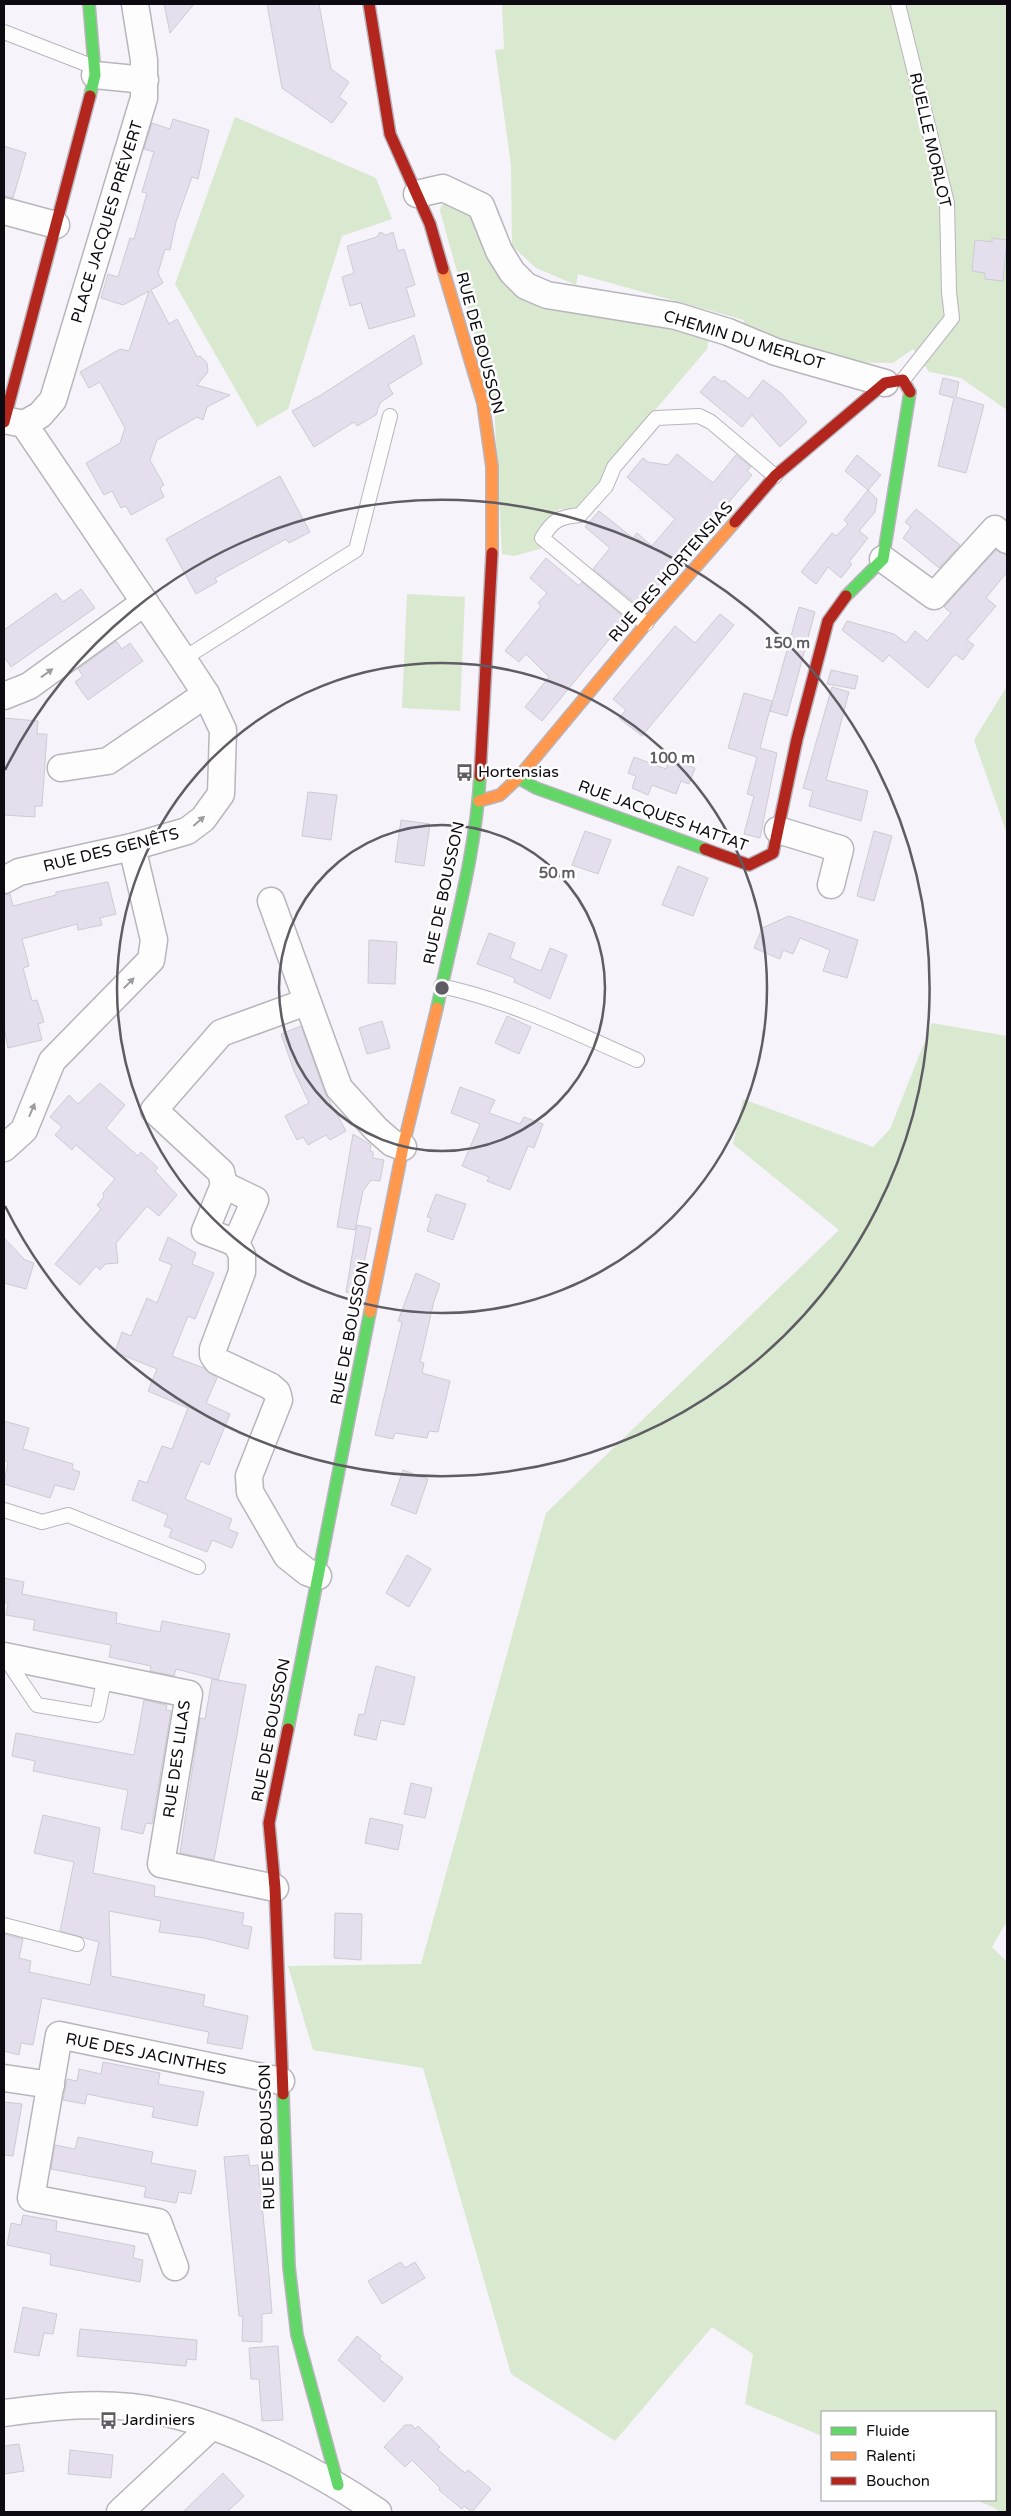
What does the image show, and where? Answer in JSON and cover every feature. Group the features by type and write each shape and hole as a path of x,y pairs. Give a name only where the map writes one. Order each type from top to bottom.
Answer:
{"street":[{"path":"11,422 56,226 95,71 90,4"},
{"name":"PLACE JACQUES PRÉVERT","path":"11,422 40,415 53,400 144,98 145,80 135,4"},
{"name":"RUE DE BOUSSON","path":"338,2485 298,2336 289,2267 275,1888 269,1823 403,1147 464,885 479,801 493,531 492,467 482,403 430,224 390,134 369,4"},
{"path":"95,71 145,80"},
{"name":"CHEMIN DU MERLOT","path":"417,194 443,188 481,206 486,214 499,251 512,272 526,286 547,295 676,316 728,332 776,352 894,382"},
{"path":"4,211 56,226"},
{"path":"894,382 912,393 882,559 934,596 995,529 1007,540"},
{"name":"RUE DES HORTENSIAS","path":"479,801 500,794 518,778 646,624 775,476 894,382"},
{"name":"RUE DES GENÊTS","path":"4,880 18,872 132,847 187,831 203,819 221,794 223,730 206,694 145,602 11,422"},
{"name":"RUE JACQUES HATTAT","path":"518,778 536,788 748,865 773,854 797,738 828,621 846,596 882,559"},
{"path":"4,696 28,686 145,602"},
{"path":"61,768 108,761 206,694"},
{"path":"778,830 840,849 831,886"},
{"path":"4,1148 24,1130 52,1061 151,960 154,940 132,847"},
{"path":"271,901 306,1002 339,1088 376,1129 392,1143 403,1147"},
{"path":"306,1002 221,1033 154,1110 221,1172 224,1185 205,1231 236,1243 242,1256 242,1272 213,1349 213,1355 217,1361 270,1386 276,1392 279,1400 249,1476 250,1492 287,1556 307,1572 318,1576"},
{"path":"224,1185 255,1200 236,1243"},
{"name":"RUE DES LILAS","path":"4,1656 189,1694 161,1864 275,1888"},
{"name":"RUE DES JACINTHES","path":"51,2085 59,2035 281,2081"},
{"path":"4,2078 51,2085 31,2198 158,2222 175,2267"},
{"path":"4,2414 64,2406 113,2406 162,2412 211,2427 271,2451 338,2485 378,2512"},
{"path":"120,2512 211,2427"}],"lane":[{"name":"RUELLE MORLOT","path":"894,382 952,318 949,292 947,202 898,4"},
{"path":"4,32 95,71"},
{"path":"183,659 356,550 390,416"},
{"path":"646,624 542,538 549,527 561,517 580,515 606,486 614,467 656,418 699,416 711,422 775,476"},
{"path":"441,986 480,994 532,1013 636,1060"},
{"path":"4,1510 42,1522 68,1515 198,1567"},
{"path":"4,1656 37,1705 97,1715 105,1676"},
{"path":"4,1924 77,1944"}],"green space":[{"path":"502,4 893,4 915,45 905,4 1007,4 1007,410 961,378 929,372 913,349 893,363 836,362 743,335 744,320 578,274 576,285 536,268 512,246 511,165 495,50 504,49"},
{"path":"235,117 376,178 392,219 342,236 288,409 257,427 175,284"},
{"path":"453,198 473,209 503,274 710,335 707,349 606,468 601,487 582,509 559,509 538,532 535,542 543,548 514,556 502,554 494,403 440,211 441,206"},
{"path":"407,594 465,597 460,711 402,708"},
{"path":"1007,686 1007,834 974,740"},
{"path":"932,1023 1007,1036 1007,1921 992,1947 1007,1962 1007,2512 999,2512 995,2508 978,2501 996,2501 996,2411 821,2411 821,2436 745,2404 753,2354 712,2327 615,2441 511,2374 423,2068 313,2050 288,1966 421,1964 546,1513 839,1230 733,1144 743,1099 873,1147 890,1129"}],"building":[{"path":"164,4 194,4 170,33"},
{"path":"267,4 319,4 331,69 349,82 339,97 347,103 332,123 282,88"},
{"path":"173,119 209,130 198,179 192,177 176,222 170,250 165,249 158,273 163,283 151,290 169,324 177,319 197,357 200,356 207,363 208,372 197,385 230,395 207,407 203,420 197,417 157,440 150,460 164,485 160,488 164,497 131,515 126,506 121,508 112,491 104,495 86,463 120,443 125,428 100,382 89,388 80,372 120,349 129,351 149,291 123,305 101,298 108,274 118,277 130,238 134,239 147,193 142,192 154,152 144,149 152,123 170,129"},
{"path":"4,146 26,153 13,198 4,196"},
{"path":"380,232 386,235 393,232 398,251 404,249 415,285 406,288 415,316 369,329 361,303 350,306 342,277 354,273 347,246 377,237"},
{"path":"992,238 1007,240 1003,281 985,279 985,273 972,271 975,240 992,242"},
{"path":"414,335 422,364 388,385 393,394 380,403 376,415 357,426 354,422 314,447 292,411 321,395"},
{"path":"714,376 722,382 724,380 748,399 763,380 782,394 807,422 780,447 752,415 742,427 700,392"},
{"path":"943,378 959,382 956,397 984,405 966,473 938,466 954,398 939,394"},
{"path":"677,454 713,483 736,455 751,467 747,471 752,475 640,607 593,569 610,548 585,527 599,511 633,538 637,533 652,546 675,519 627,477 643,458 648,462 668,465"},
{"path":"857,455 881,475 868,490 845,471"},
{"path":"280,476 310,532 289,543 286,539 215,578 217,582 196,594 166,539"},
{"path":"868,490 877,499 875,512 859,531 868,538 849,562 852,564 841,578 828,567 816,584 801,572 832,533 836,536 848,524 844,520"},
{"path":"916,509 960,545 939,568 903,538 911,527 905,522"},
{"path":"996,550 1007,555 1007,572 986,598 996,606 967,640 974,645 963,660 955,654 928,688 889,655 883,662 842,630 847,621 894,634 906,643 915,631 927,641 951,613 944,607"},
{"path":"546,558 579,586 582,582 626,619 542,721 525,707 549,677 526,654 519,662 505,651 541,606 538,603 547,593 530,578"},
{"path":"81,589 95,608 11,667 4,657 4,630 56,593 63,602"},
{"path":"799,607 815,612 787,716 770,711"},
{"path":"720,614 734,625 642,736 619,718 626,710 613,699 675,626 695,643"},
{"path":"116,641 122,649 130,643 143,661 88,700 75,682 83,676 78,669"},
{"path":"831,670 858,676 855,689 827,684"},
{"path":"832,687 849,692 826,780 868,791 861,821 809,806 813,791 803,788"},
{"path":"744,693 772,701 760,748 777,753 760,838 744,834 754,796 747,794 757,757 728,748"},
{"path":"4,718 38,721 37,734 47,734 42,806 35,806 35,817 4,815"},
{"path":"634,757 666,769 670,759 695,768 689,784 681,781 676,794 652,785 648,795 632,788 636,776 628,773"},
{"path":"308,792 337,795 331,840 302,836"},
{"path":"401,820 430,824 424,866 395,862"},
{"path":"585,831 611,840 598,874 572,865"},
{"path":"874,831 892,836 874,901 857,896"},
{"path":"678,866 708,878 693,916 662,905"},
{"path":"108,882 116,914 100,918 102,925 78,930 77,924 22,939 29,966 23,968 32,1001 37,1000 44,1022 38,1024 42,1040 8,1048 4,1027 4,895 10,894 13,906 56,895 56,892"},
{"path":"789,916 858,940 847,978 823,971 830,950 800,938 793,954 783,950 780,959 754,948 762,928"},
{"path":"489,933 515,943 510,958 541,971 550,948 567,955 550,999 514,982 515,978 477,964"},
{"path":"369,940 397,942 395,984 368,983"},
{"path":"507,1016 531,1027 519,1054 495,1043"},
{"path":"382,1021 390,1048 367,1054 359,1028"},
{"path":"301,1026 325,1093 346,1131 330,1140 326,1135 308,1145 303,1137 297,1140 285,1116 309,1103 294,1071 281,1034"},
{"path":"100,1083 125,1105 106,1128 138,1156 141,1152 158,1168 155,1171 177,1195 159,1216 147,1206 116,1243 118,1263 105,1264 100,1270 96,1266 80,1285 55,1264 101,1209 97,1205 104,1197 103,1193 115,1179 76,1145 72,1150 55,1135 62,1127 50,1117 69,1095 78,1104"},
{"path":"460,1087 495,1100 489,1113 520,1124 524,1117 543,1124 534,1148 528,1146 510,1190 487,1181 489,1177 462,1166 480,1124 451,1113"},
{"path":"353,1134 371,1145 370,1151 373,1152 373,1158 384,1160 380,1181 371,1180 363,1191 355,1230 337,1227"},
{"path":"436,1194 466,1204 453,1240 427,1231 431,1218 427,1217"},
{"path":"357,1225 371,1228 358,1294 346,1292"},
{"path":"168,1237 196,1253 192,1264 214,1273 195,1319 188,1316 172,1356 204,1368 217,1378 206,1403 230,1414 209,1465 201,1461 185,1499 232,1519 228,1529 238,1533 232,1548 212,1540 207,1552 169,1537 172,1529 164,1526 168,1515 132,1500 139,1480 147,1483 162,1446 172,1449 188,1408 148,1391 157,1369 115,1352 122,1332 131,1336 147,1298 157,1303 172,1265 159,1260"},
{"path":"4,1238 25,1260 34,1263 26,1289 4,1283"},
{"path":"416,1273 440,1284 434,1301 420,1362 424,1363 422,1373 450,1381 438,1432 429,1431 427,1438 395,1433 393,1439 375,1435 402,1322 398,1321"},
{"path":"4,1421 29,1428 23,1449 73,1464 72,1469 80,1472 74,1490 55,1485 50,1498 4,1484 8,1462 4,1460"},
{"path":"403,1470 428,1479 416,1514 391,1505"},
{"path":"407,1555 431,1569 409,1607 386,1593"},
{"path":"4,1578 24,1582 22,1594 117,1613 116,1623 160,1632 162,1621 230,1634 218,1680 176,1669 174,1676 150,1671 151,1666 109,1657 111,1645 33,1630 35,1620 6,1615 8,1603 4,1603"},
{"path":"376,1666 415,1677 404,1725 381,1720 376,1740 354,1735 359,1714 364,1715"},
{"path":"212,1679 246,1685 214,1860 180,1853 200,1718 205,1719"},
{"path":"144,1700 167,1705 166,1710 171,1711 152,1824 146,1823 143,1834 121,1829 128,1790 33,1771 35,1761 12,1756 16,1733 134,1755"},
{"path":"411,1783 432,1788 425,1818 404,1814"},
{"path":"43,1815 100,1828 93,1873 155,1886 154,1896 244,1913 242,1925 252,1927 248,1949 204,1938 159,1932 161,1921 109,1911 111,1976 205,1995 203,2006 248,2016 242,2049 207,2043 209,2032 42,1998 33,2045 21,2043 19,2055 4,2051 4,1934 23,1939 19,1958 31,1961 29,1972 90,1985 99,1942 60,1931 74,1862 34,1853"},
{"path":"370,1818 403,1825 398,1850 365,1843"},
{"path":"335,1913 362,1914 361,1960 334,1958"},
{"path":"103,2062 160,2073 158,2084 204,2092 197,2126 152,2117 154,2107 87,2094 85,2104 63,2100 67,2079 77,2081 79,2069 101,2074"},
{"path":"4,2102 22,2104 13,2156 4,2155"},
{"path":"78,2137 153,2152 151,2163 196,2171 191,2194 179,2192 176,2203 144,2197 146,2187 51,2169 55,2145 75,2149"},
{"path":"248,2155 250,2166 258,2165 272,2313 262,2314 262,2342 242,2341 243,2316 239,2316 224,2157"},
{"path":"23,2215 57,2221 56,2231 135,2246 133,2258 143,2260 140,2282 50,2265 51,2254 7,2245 11,2223 21,2225"},
{"path":"401,2262 405,2268 415,2262 425,2278 382,2304 368,2281"},
{"path":"23,2307 57,2314 53,2334 44,2333 39,2356 14,2352"},
{"path":"80,2329 197,2340 196,2360 187,2359 186,2366 77,2356"},
{"path":"357,2336 381,2356 379,2359 403,2378 384,2402 338,2360"},
{"path":"278,2346 283,2420 262,2421 259,2379 251,2379 249,2348"},
{"path":"405,2425 412,2425 415,2429 418,2426 440,2447 437,2449 465,2473 468,2470 491,2489 472,2512 464,2506 462,2509 439,2490 440,2488 412,2460 405,2467 384,2447"},
{"path":"19,2444 24,2471 4,2474 4,2446"},
{"path":"70,2450 113,2455 111,2478 68,2474"},
{"path":"223,2473 244,2496 227,2512 183,2512"}],"traffic: fast":[{"path":"89,4 95,75 90,96"},
{"path":"846,596 883,559 910,392"},
{"path":"437,1008 469,864 478,805 480,776"},
{"path":"518,778 536,788 705,849"},
{"path":"288,1729 370,1312"},
{"path":"283,2094 289,2267 297,2335 338,2485"}],"traffic: slow":[{"path":"443,269 483,403 492,467 492,553"},
{"path":"479,801 500,795 518,778 646,624 735,522"},
{"path":"370,1312 403,1147 437,1008"}],"traffic: jam":[{"path":"369,4 390,134 430,224 443,269"},
{"path":"4,422 90,96"},
{"path":"735,522 775,476 885,383 903,380 910,392"},
{"path":"480,776 492,553"},
{"path":"705,849 749,865 773,853 797,739 828,621 846,596"},
{"path":"283,2094 275,1888 269,1823 288,1729"}],"place":[{"name":"Hortensias","path":"464,772"},
{"name":"Jardiniers","path":"108,2420"}]}
